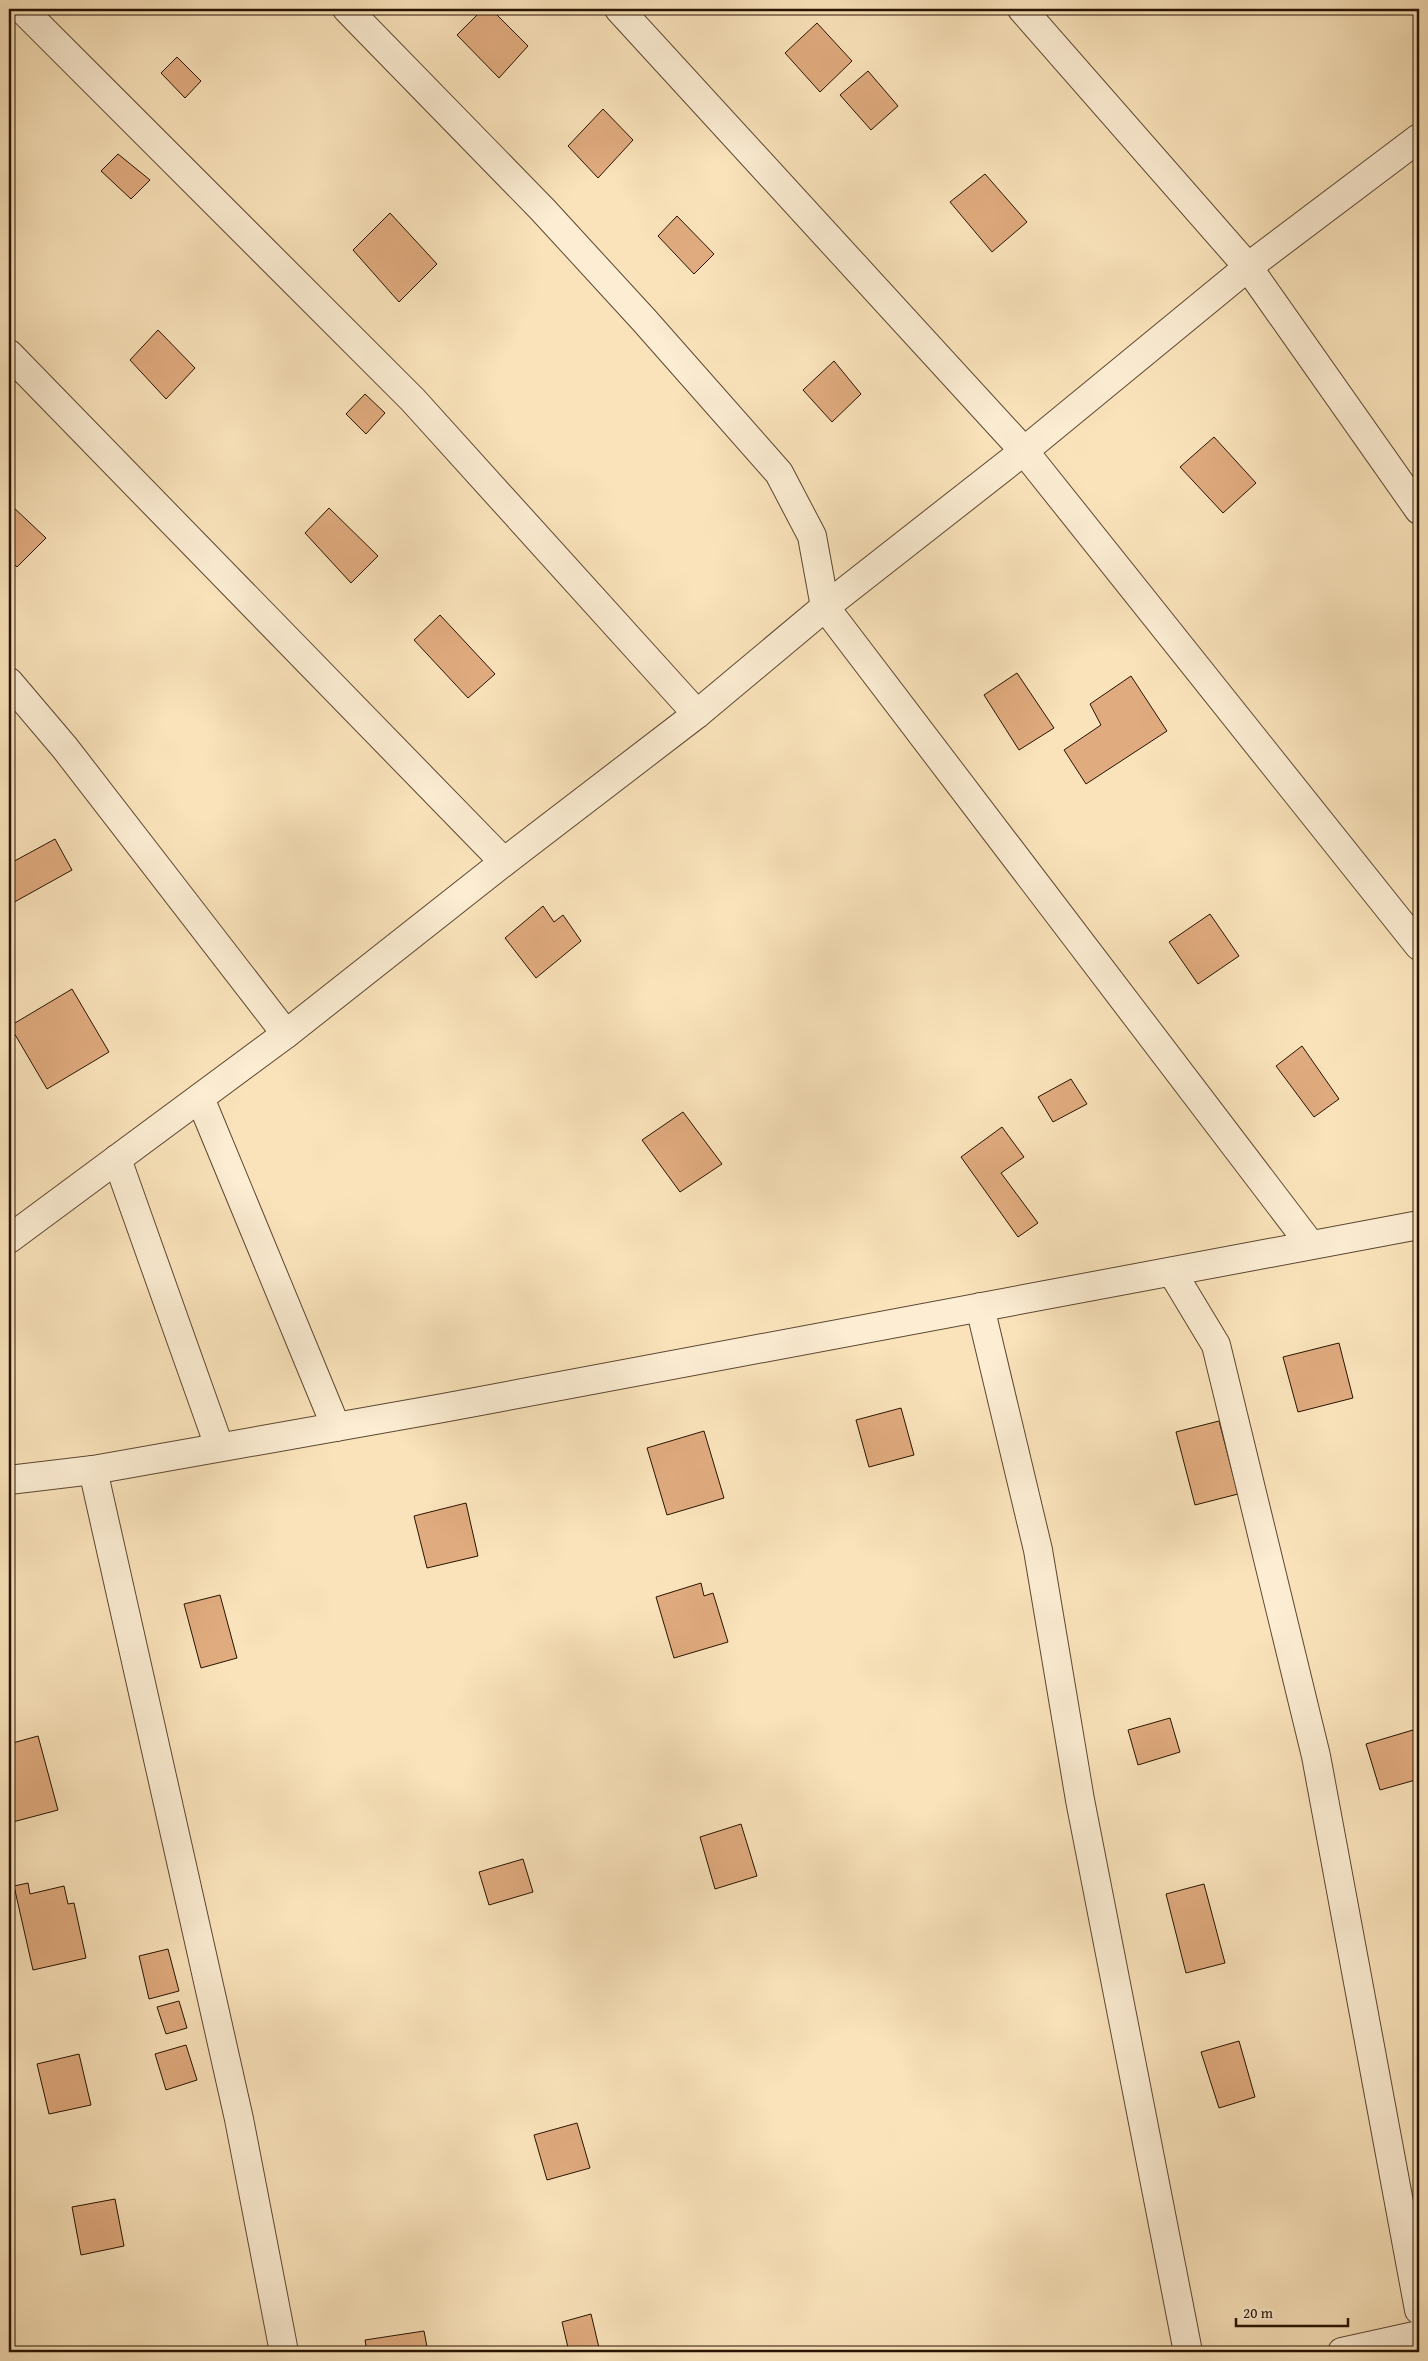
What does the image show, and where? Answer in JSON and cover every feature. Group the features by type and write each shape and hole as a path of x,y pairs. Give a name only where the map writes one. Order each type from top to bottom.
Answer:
{"street":[{"path":"22,9 413,400 697,714"},
{"path":"347,9 543,210 644,320 779,473 812,536 825,607 1310,1244"},
{"path":"619,9 1024,451 1419,946"},
{"path":"1022,9 1248,267 1419,510"},
{"path":"9,1239 286,1034 504,862 697,714 825,607 1024,451 1248,267 1419,138"},
{"path":"9,354 504,862"},
{"path":"9,682 65,748 286,1034"},
{"path":"200,1098 336,1426"},
{"path":"117,1159 219,1446"},
{"path":"9,1480 93,1470 1419,1225"},
{"path":"1172,1272 1216,1345 1314,1746 1419,2310"},
{"path":"980,1306 1038,1550 1080,1800 1188,2352"},
{"path":"93,1470 239,2119 284,2352"},
{"path":"1342,2352 1419,2335"}],"building":[{"path":"483,9 491,9 528,46 499,78 457,35"},
{"path":"817,23 852,61 820,92 785,53"},
{"path":"177,57 201,81 185,98 161,73"},
{"path":"868,71 898,106 871,130 840,95"},
{"path":"603,109 633,140 598,178 568,146"},
{"path":"118,154 150,180 131,199 101,171"},
{"path":"985,174 1027,222 992,252 950,202"},
{"path":"390,213 437,264 399,302 353,250"},
{"path":"677,216 714,254 694,274 658,236"},
{"path":"158,330 195,368 166,399 130,360"},
{"path":"834,361 861,394 832,422 803,390"},
{"path":"365,394 385,413 366,434 346,414"},
{"path":"1214,437 1256,483 1223,513 1180,467"},
{"path":"12,506 46,538 17,567 9,559 9,509"},
{"path":"329,508 378,556 351,583 305,533"},
{"path":"440,615 495,674 468,698 414,640"},
{"path":"1017,673 1054,728 1019,750 984,695"},
{"path":"1131,676 1167,731 1086,784 1064,750 1101,725 1090,704"},
{"path":"55,839 72,870 9,905 9,864"},
{"path":"543,906 554,922 563,915 581,941 536,978 505,938"},
{"path":"1210,914 1239,956 1198,984 1169,942"},
{"path":"72,989 109,1052 47,1089 10,1026"},
{"path":"1302,1046 1339,1099 1314,1117 1276,1066"},
{"path":"1071,1079 1087,1104 1053,1122 1038,1097"},
{"path":"683,1112 722,1164 680,1192 642,1140"},
{"path":"1002,1127 1024,1157 1001,1173 1038,1223 1018,1237 961,1157"},
{"path":"1339,1343 1353,1398 1298,1412 1283,1357"},
{"path":"901,1408 914,1455 869,1467 856,1420"},
{"path":"1219,1421 1238,1494 1195,1505 1176,1432"},
{"path":"704,1431 724,1498 667,1515 647,1448"},
{"path":"466,1503 478,1556 427,1568 414,1516"},
{"path":"701,1583 704,1596 713,1593 728,1642 674,1658 656,1597"},
{"path":"220,1595 237,1658 201,1668 184,1604"},
{"path":"1170,1718 1180,1752 1138,1765 1128,1730"},
{"path":"1413,1730 1419,1750 1419,1779 1380,1790 1366,1744"},
{"path":"38,1736 58,1810 9,1823 9,1744"},
{"path":"741,1824 757,1876 715,1889 700,1837"},
{"path":"523,1859 533,1892 489,1905 479,1872"},
{"path":"28,1883 30,1894 64,1886 68,1904 74,1903 86,1958 33,1970 14,1886"},
{"path":"1204,1884 1225,1963 1186,1973 1166,1894"},
{"path":"168,1949 179,1991 149,1999 139,1956"},
{"path":"179,2001 187,2028 166,2034 157,2007"},
{"path":"1239,2041 1255,2097 1219,2108 1201,2052"},
{"path":"186,2045 197,2080 166,2090 155,2054"},
{"path":"79,2054 91,2105 49,2114 37,2064"},
{"path":"577,2123 590,2168 547,2180 534,2135"},
{"path":"115,2199 124,2246 81,2255 72,2207"},
{"path":"591,2314 600,2352 569,2352 562,2322"},
{"path":"424,2331 428,2352 367,2352 365,2340"}]}
